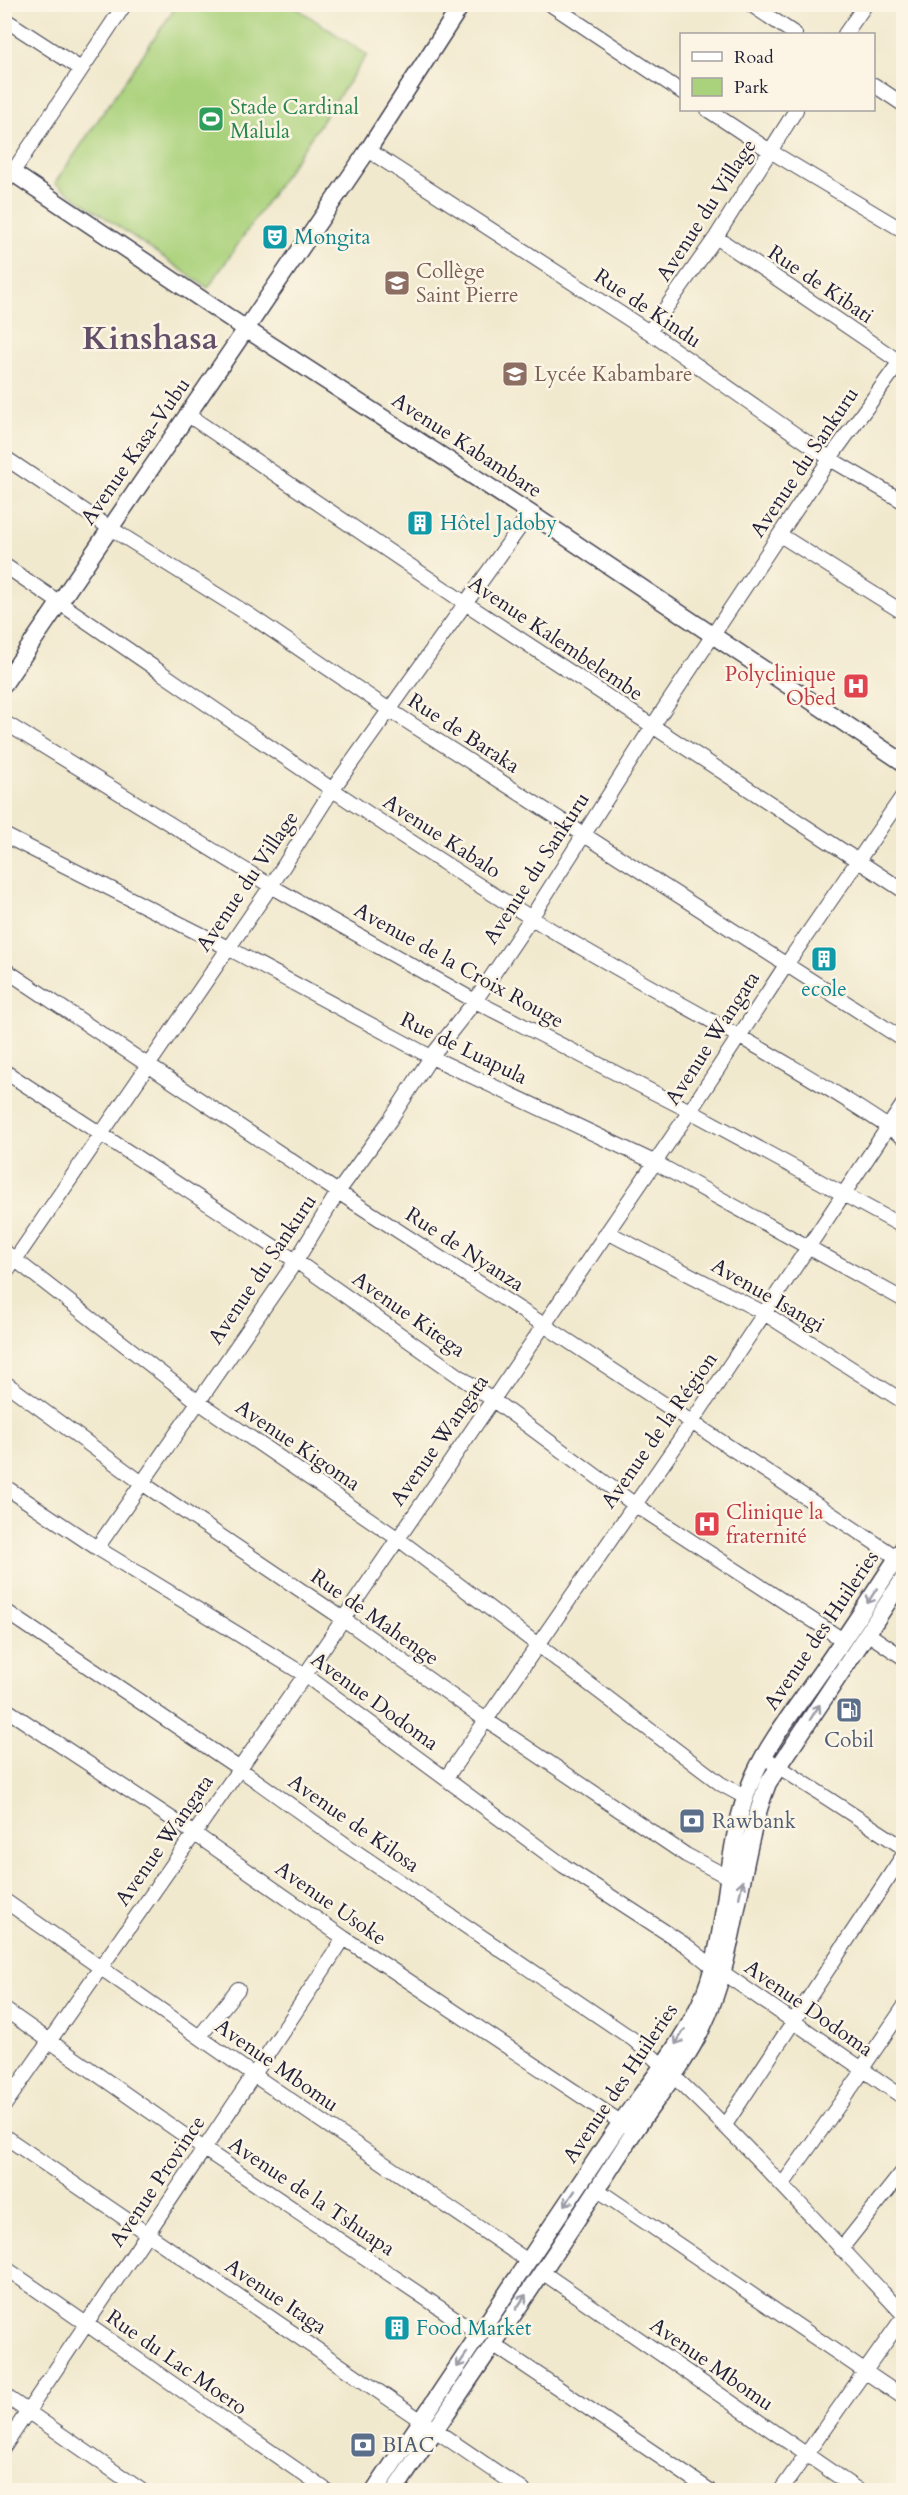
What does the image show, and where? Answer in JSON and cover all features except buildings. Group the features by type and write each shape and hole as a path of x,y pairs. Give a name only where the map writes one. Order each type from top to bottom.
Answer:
{"main road":[{"name":"Avenue Kasa-Vubu","path":"4,684 368,150 462,4"},
{"name":"Avenue Kabambare","path":"7,175 124,246 246,329 530,513 903,763"},
{"name":"Avenue des Huileries","path":"717,1969 728,1877 738,1821 746,1797 764,1757 901,1556"},
{"name":"Avenue des Huileries","path":"375,2490 428,2425 486,2339 528,2261 669,2071 717,1969 760,1804 768,1783 903,1578"},
{"name":"Avenue des Huileries","path":"486,2339 542,2272 598,2190 628,2126"},
{"name":"Avenue des Huileries","path":"395,2490 428,2425"}],"street":[{"path":"7,175 125,4"},
{"path":"550,4 680,91"},
{"path":"750,4 794,33"},
{"path":"846,33 866,4"},
{"path":"4,19 81,69"},
{"path":"875,87 903,105"},
{"path":"710,111 770,151 903,231"},
{"name":"Avenue du Village","path":"649,332 716,237 795,111"},
{"name":"Rue de Kindu","path":"368,150 649,332 830,459 903,502"},
{"name":"Rue de Kibati","path":"716,237 902,361"},
{"name":"Avenue du Sankuru","path":"97,1548 296,1261 338,1192 390,1120 431,1057 475,1001 531,918 652,727 830,459 902,361"},
{"name":"Avenue Kalembelembe","path":"188,416 465,603 903,891"},
{"name":"Rue de Baraka","path":"4,457 110,528 251,616 390,711 582,836 903,1040"},
{"name":"Avenue du Village","path":"4,1276 10,1255 102,1134 271,886 332,790 530,513"},
{"path":"780,535 903,613"},
{"name":"Avenue Kabalo","path":"4,565 332,790 531,918 740,1036 903,1138"},
{"name":"Avenue de la Croix Rouge","path":"4,722 271,886 475,1001 690,1112 903,1227"},
{"name":"Avenue Wangata","path":"4,2106 305,1675 690,1112 786,965 903,794"},
{"name":"Rue de Luapula","path":"4,835 228,948 431,1057 654,1162 903,1300"},
{"name":"Rue de Nyanza","path":"4,969 338,1192 901,1556"},
{"name":"Avenue Kitega","path":"4,1071 296,1261 493,1400 634,1504 843,1640"},
{"name":"Avenue de la Région","path":"446,1778 692,1422 903,1103"},
{"name":"Avenue Isangi","path":"607,1232 764,1313 903,1402"},
{"name":"Avenue Kigoma","path":"10,1255 197,1401 397,1538 722,1784 746,1797"},
{"name":"Rue de Mahenge","path":"4,1382 142,1483 342,1618 486,1720 686,1855 728,1877"},
{"name":"Avenue Dodoma","path":"4,1486 97,1548 305,1675 564,1866 687,1946 794,2023 903,2097"},
{"name":"Avenue de Kilosa","path":"4,1610 634,2040 669,2071 783,2184 903,2315"},
{"path":"867,1633 903,1658"},
{"name":"Avenue Usoke","path":"4,1708 195,1833 344,1938 628,2126"},
{"path":"764,1757 903,1848"},
{"path":"724,2125 794,2023 903,1854"},
{"name":"Avenue Mbomu","path":"4,1900 255,2076 528,2261"},
{"name":"Avenue Province","path":"4,2447 85,2324 255,2076 344,1938"},
{"path":"200,2036 238,1989"},
{"path":"783,2184 903,2007"},
{"name":"Avenue de la Tshuapa","path":"4,2009 204,2149 709,2490"},
{"name":"Avenue Itaga","path":"4,2136 523,2490"},
{"path":"841,2248 903,2170"},
{"path":"598,2190 903,2398"},
{"name":"Rue du Lac Moero","path":"4,2267 326,2490"},
{"name":"Avenue Mbomu","path":"542,2272 858,2490"},
{"path":"781,2490 903,2315"},
{"path":"4,2395 141,2490"}],"green space":[{"name":"Stade Cardinal Malula","path":"177,5 292,5 367,55 208,288 55,183"}],"place":[{"name":"Stade Cardinal Malula","path":"211,119"},
{"name":"Mongita","path":"275,237"},
{"name":"Collège Saint Pierre","path":"397,283"},
{"name":"Lycée Kabambare","path":"515,374"},
{"name":"Hôtel Jadoby","path":"420,523"},
{"name":"Polyclinique Obed","path":"856,686"},
{"name":"ecole","path":"824,959"},
{"name":"Clinique la fraternité","path":"707,1524"},
{"name":"Cobil","path":"849,1710"},
{"name":"Rawbank","path":"692,1821"},
{"name":"Food Market","path":"397,2328"},
{"name":"BIAC","path":"363,2445"}],"district":[{"name":"Kinshasa","path":"150,337"}]}
